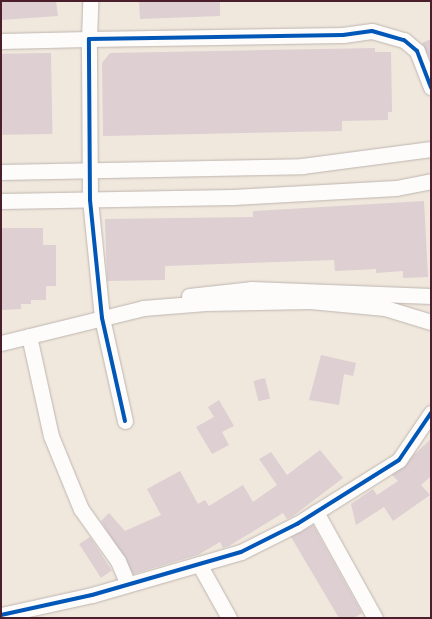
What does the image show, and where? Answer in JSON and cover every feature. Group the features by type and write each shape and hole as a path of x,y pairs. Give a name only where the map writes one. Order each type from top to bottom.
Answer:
{"street":[{"path":"90,1 89,39 92,170 90,200 102,314 125,421"},
{"path":"1,40 343,35 372,31 404,40 417,51 431,87"},
{"path":"1,172 302,166 431,149"},
{"path":"1,201 248,196 396,188 431,181"},
{"path":"1,343 102,314 228,290 431,296"},
{"path":"102,314 143,308 190,305 310,301 385,308 431,322"},
{"path":"29,336 51,436 81,509 118,561 128,584"},
{"path":"1,615 30,614 241,552 316,512 399,460 431,413"},
{"path":"316,512 375,618"},
{"path":"200,564 229,618"}],"building":[{"path":"1,1 56,1 58,16 1,20"},
{"path":"139,1 220,1 220,16 140,19"},
{"path":"431,39 431,62 422,43"},
{"path":"375,48 375,52 391,52 392,112 388,112 388,120 342,121 342,131 103,136 102,63 110,53"},
{"path":"51,53 52,134 2,135 1,54"},
{"path":"424,201 428,277 403,278 403,271 376,273 376,269 335,271 334,260 165,266 165,280 107,281 105,219 253,217 253,211"},
{"path":"1,228 43,228 43,245 56,245 56,286 46,286 46,300 31,300 31,304 21,304 21,309 1,310"},
{"path":"321,355 356,363 353,376 344,374 339,405 309,400"},
{"path":"265,378 270,398 258,401 253,381"},
{"path":"219,400 234,426 222,432 229,445 212,454 196,427 214,417 208,407"},
{"path":"431,439 431,476 421,485 430,495 393,521 384,507 356,525 351,504 373,489 377,495 398,481 392,475"},
{"path":"320,450 343,478 293,516 287,519 283,513 229,546 223,548 220,542 198,555 133,574 101,521 109,513 125,531 161,515 147,489 180,471 198,504 205,500 209,506 243,485 253,502 277,485 259,459 271,452 287,475"},
{"path":"313,525 362,613 354,618 339,618 291,537"},
{"path":"90,537 112,571 101,578 79,544"}],"cycle path":[{"path":"125,421 102,318 90,200 89,39 343,35 372,31 404,40 417,51 431,87"},
{"path":"1,615 92,595 241,552 297,524 399,460 431,413"}]}
